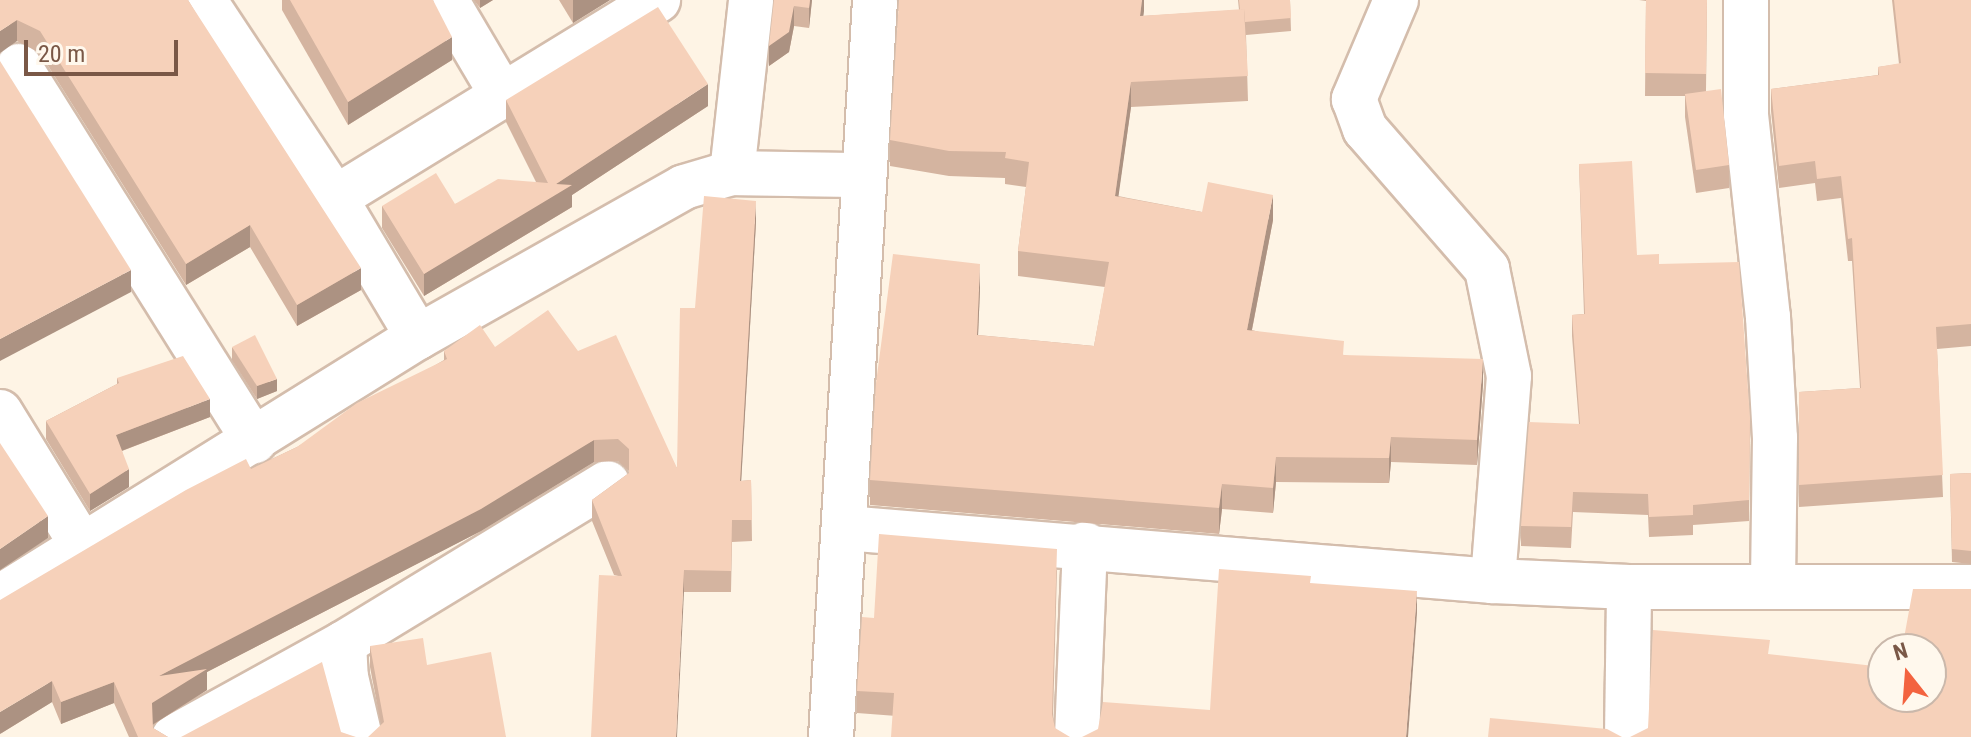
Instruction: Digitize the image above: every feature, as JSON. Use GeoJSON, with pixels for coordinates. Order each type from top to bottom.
{"type":"FeatureCollection","features":[{"type":"Feature","properties":{"kind":"street"},"geometry":{"type":"LineString","coordinates":[[204,0],[335,198],[418,337]]}},
{"type":"Feature","properties":{"kind":"street"},"geometry":{"type":"LineString","coordinates":[[446,0],[501,93]]}},
{"type":"Feature","properties":{"kind":"street"},"geometry":{"type":"LineString","coordinates":[[335,198],[501,93],[658,0]]}},
{"type":"Feature","properties":{"kind":"street"},"geometry":{"type":"LineString","coordinates":[[732,173],[751,0]]}},
{"type":"Feature","properties":{"kind":"street"},"geometry":{"type":"LineString","coordinates":[[831,737],[875,0]]}},
{"type":"Feature","properties":{"kind":"street"},"geometry":{"type":"LineString","coordinates":[[1396,0],[1354,99],[1365,129],[1487,269],[1509,376],[1493,581]]}},
{"type":"Feature","properties":{"kind":"street"},"geometry":{"type":"LineString","coordinates":[[1746,0],[1746,115],[1768,317],[1775,438],[1773,587]]}},
{"type":"Feature","properties":{"kind":"street"},"geometry":{"type":"LineString","coordinates":[[19,66],[254,441]]}},
{"type":"Feature","properties":{"kind":"street"},"geometry":{"type":"LineString","coordinates":[[0,597],[418,337],[684,187],[732,173],[863,175]]}},
{"type":"Feature","properties":{"kind":"street"},"geometry":{"type":"LineString","coordinates":[[0,412],[83,547]]}},
{"type":"Feature","properties":{"kind":"street"},"geometry":{"type":"LineString","coordinates":[[174,737],[344,643],[607,483]]}},
{"type":"Feature","properties":{"kind":"street"},"geometry":{"type":"LineString","coordinates":[[845,528],[1085,544],[1493,581],[1629,587],[1971,587]]}},
{"type":"Feature","properties":{"kind":"street"},"geometry":{"type":"LineString","coordinates":[[1077,737],[1085,544]]}},
{"type":"Feature","properties":{"kind":"street"},"geometry":{"type":"LineString","coordinates":[[1627,737],[1629,587]]}},
{"type":"Feature","properties":{"kind":"street"},"geometry":{"type":"LineString","coordinates":[[344,643],[346,677],[360,737]]}},
{"type":"Feature","properties":{"kind":"building"},"geometry":{"type":"Polygon","coordinates":[[[0,0],[188,0],[361,268],[297,305],[250,225],[186,264],[40,31],[17,20],[0,31],[0,0]]]}},
{"type":"Feature","properties":{"kind":"building"},"geometry":{"type":"Polygon","coordinates":[[[290,0],[433,0],[452,37],[348,102],[290,0]]]}},
{"type":"Feature","properties":{"kind":"building"},"geometry":{"type":"Polygon","coordinates":[[[774,0],[810,0],[809,8],[794,6],[789,32],[769,46],[774,0]]]}},
{"type":"Feature","properties":{"kind":"building"},"geometry":{"type":"Polygon","coordinates":[[[899,0],[1142,0],[1140,16],[1244,9],[1248,76],[1131,82],[1115,196],[1202,212],[1208,182],[1273,195],[1247,330],[1344,341],[1343,355],[1483,359],[1477,440],[1391,437],[1389,458],[1276,457],[1273,488],[1222,484],[1219,508],[870,480],[876,383],[893,254],[980,264],[977,335],[1094,346],[1109,262],[1018,251],[1029,162],[1005,158],[1006,152],[949,151],[890,140],[899,0]]]}},
{"type":"Feature","properties":{"kind":"building"},"geometry":{"type":"Polygon","coordinates":[[[1239,0],[1290,0],[1291,18],[1245,22],[1244,9],[1240,10],[1239,0]]]}},
{"type":"Feature","properties":{"kind":"building"},"geometry":{"type":"Polygon","coordinates":[[[1646,0],[1707,0],[1706,74],[1645,73],[1646,0]]]}},
{"type":"Feature","properties":{"kind":"building"},"geometry":{"type":"Polygon","coordinates":[[[1894,0],[1971,0],[1971,324],[1936,327],[1943,475],[1799,485],[1799,392],[1861,388],[1852,238],[1848,239],[1841,176],[1817,179],[1815,161],[1779,166],[1771,89],[1879,75],[1878,67],[1901,63],[1894,0]]]}},
{"type":"Feature","properties":{"kind":"building"},"geometry":{"type":"Polygon","coordinates":[[[658,7],[708,84],[556,184],[572,185],[424,274],[382,206],[436,173],[455,204],[498,179],[548,183],[506,100],[658,7]]]}},
{"type":"Feature","properties":{"kind":"building"},"geometry":{"type":"Polygon","coordinates":[[[0,61],[131,270],[0,339],[0,61]]]}},
{"type":"Feature","properties":{"kind":"building"},"geometry":{"type":"Polygon","coordinates":[[[1721,89],[1729,165],[1696,170],[1685,94],[1721,89]]]}},
{"type":"Feature","properties":{"kind":"building"},"geometry":{"type":"Polygon","coordinates":[[[1632,161],[1637,255],[1659,254],[1659,264],[1739,262],[1750,418],[1749,500],[1693,505],[1693,515],[1649,517],[1648,494],[1573,492],[1571,527],[1521,526],[1529,422],[1580,424],[1572,315],[1585,314],[1579,164],[1632,161]]]}},
{"type":"Feature","properties":{"kind":"building"},"geometry":{"type":"Polygon","coordinates":[[[704,196],[756,201],[740,481],[751,480],[752,520],[732,520],[731,571],[684,570],[676,737],[591,737],[599,575],[622,576],[592,500],[629,473],[629,449],[618,439],[594,440],[481,509],[159,676],[207,669],[152,703],[153,728],[168,737],[138,737],[114,682],[61,702],[52,681],[0,712],[0,600],[186,490],[246,459],[251,469],[297,447],[357,403],[447,359],[444,351],[480,325],[495,347],[548,310],[578,351],[616,335],[677,468],[680,308],[695,308],[704,196]]]}},
{"type":"Feature","properties":{"kind":"building"},"geometry":{"type":"Polygon","coordinates":[[[255,335],[277,379],[257,386],[232,347],[255,335]]]}},
{"type":"Feature","properties":{"kind":"building"},"geometry":{"type":"Polygon","coordinates":[[[183,356],[210,399],[116,435],[129,469],[90,494],[46,421],[119,383],[117,378],[183,356]]]}},
{"type":"Feature","properties":{"kind":"building"},"geometry":{"type":"Polygon","coordinates":[[[0,443],[48,516],[0,549],[0,443]]]}},
{"type":"Feature","properties":{"kind":"building"},"geometry":{"type":"Polygon","coordinates":[[[1971,473],[1971,551],[1952,549],[1950,474],[1971,473]]]}},
{"type":"Feature","properties":{"kind":"building"},"geometry":{"type":"Polygon","coordinates":[[[879,534],[1057,549],[1052,714],[1055,728],[1070,737],[891,737],[894,693],[857,691],[862,617],[874,618],[879,534]]]}},
{"type":"Feature","properties":{"kind":"building"},"geometry":{"type":"Polygon","coordinates":[[[1219,569],[1311,576],[1310,583],[1417,591],[1406,737],[1082,737],[1098,729],[1103,702],[1210,710],[1219,569]]]}},
{"type":"Feature","properties":{"kind":"building"},"geometry":{"type":"Polygon","coordinates":[[[1913,589],[1971,589],[1971,737],[1630,737],[1648,728],[1653,630],[1770,640],[1768,654],[1867,665],[1867,713],[1947,713],[1947,633],[1905,633],[1913,589]]]}},
{"type":"Feature","properties":{"kind":"building"},"geometry":{"type":"Polygon","coordinates":[[[423,638],[427,665],[491,652],[506,737],[368,737],[384,722],[370,646],[423,638]]]}},
{"type":"Feature","properties":{"kind":"building"},"geometry":{"type":"Polygon","coordinates":[[[322,662],[341,732],[356,737],[181,737],[322,662]]]}},
{"type":"Feature","properties":{"kind":"building"},"geometry":{"type":"Polygon","coordinates":[[[1490,718],[1607,729],[1622,737],[1488,737],[1490,718]]]}}]}
